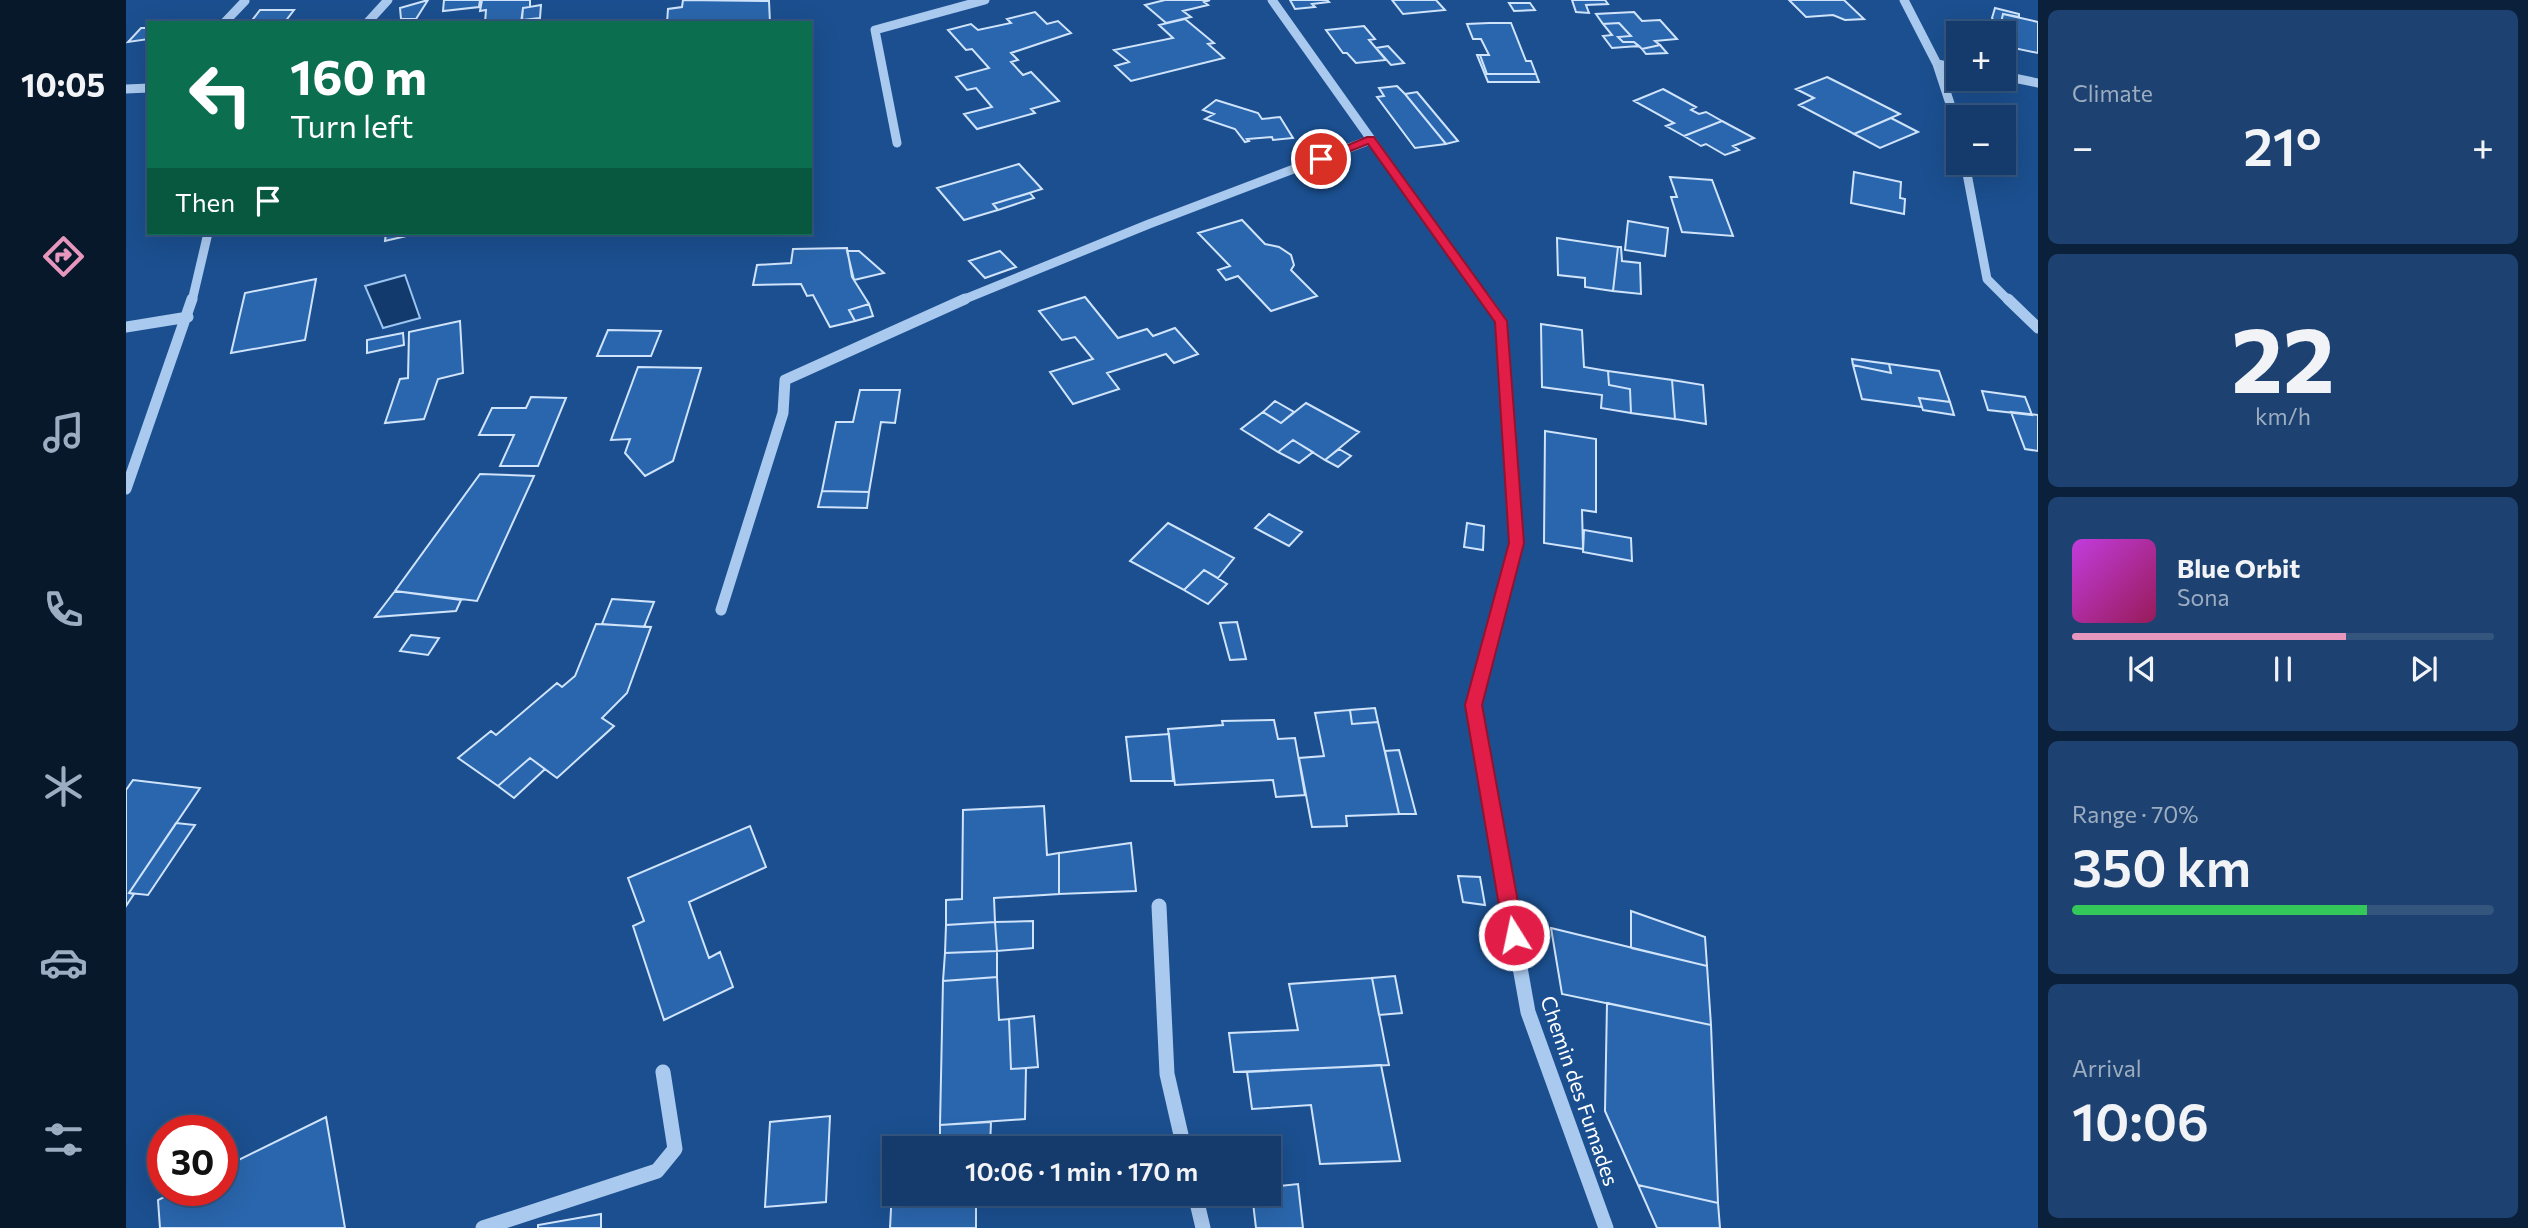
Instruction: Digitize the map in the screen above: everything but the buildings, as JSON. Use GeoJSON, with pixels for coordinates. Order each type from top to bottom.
{"type":"FeatureCollection","features":[{"type":"Feature","properties":{"kind":"street"},"geometry":{"type":"LineString","coordinates":[[369,21],[388,0]]}},
{"type":"Feature","properties":{"kind":"street"},"geometry":{"type":"LineString","coordinates":[[897,143],[875,30],[985,0]]}},
{"type":"Feature","properties":{"kind":"street","name":"Chemin des Fumades"},"geometry":{"type":"LineString","coordinates":[[1272,0],[1501,321],[1517,543],[1474,705],[1528,1012],[1606,1228]]}},
{"type":"Feature","properties":{"kind":"street"},"geometry":{"type":"LineString","coordinates":[[1903,0],[1937,64],[1950,105]]}},
{"type":"Feature","properties":{"kind":"street"},"geometry":{"type":"LineString","coordinates":[[226,21],[245,1]]}},
{"type":"Feature","properties":{"kind":"street"},"geometry":{"type":"LineString","coordinates":[[1937,64],[1946,66]]}},
{"type":"Feature","properties":{"kind":"street"},"geometry":{"type":"LineString","coordinates":[[2016,78],[2038,83]]}},
{"type":"Feature","properties":{"kind":"street"},"geometry":{"type":"LineString","coordinates":[[721,610],[783,413],[785,380],[1074,253],[1370,140]]}},
{"type":"Feature","properties":{"kind":"street"},"geometry":{"type":"LineString","coordinates":[[1967,175],[1987,279],[2038,328]]}},
{"type":"Feature","properties":{"kind":"street"},"geometry":{"type":"LineString","coordinates":[[126,489],[188,317],[208,235]]}},
{"type":"Feature","properties":{"kind":"street"},"geometry":{"type":"LineString","coordinates":[[1159,905],[1167,1074],[1181,1136]]}},
{"type":"Feature","properties":{"kind":"street"},"geometry":{"type":"LineString","coordinates":[[483,1228],[657,1171],[675,1149],[663,1072]]}},
{"type":"Feature","properties":{"kind":"street"},"geometry":{"type":"LineString","coordinates":[[1198,1206],[1203,1228]]}},
{"type":"Feature","properties":{"kind":"lane"},"geometry":{"type":"LineString","coordinates":[[126,89],[147,88]]}},
{"type":"Feature","properties":{"kind":"lane"},"geometry":{"type":"LineString","coordinates":[[126,327],[188,317]]}},
{"type":"Feature","properties":{"kind":"water"},"geometry":{"type":"Polygon","coordinates":[[[405,275],[420,318],[383,328],[365,286],[405,275]]]}},
{"type":"Feature","properties":{"kind":"route"},"geometry":{"type":"LineString","coordinates":[[1321,159],[1370,140],[1501,321],[1517,543],[1474,705],[1514,935]]}}]}
